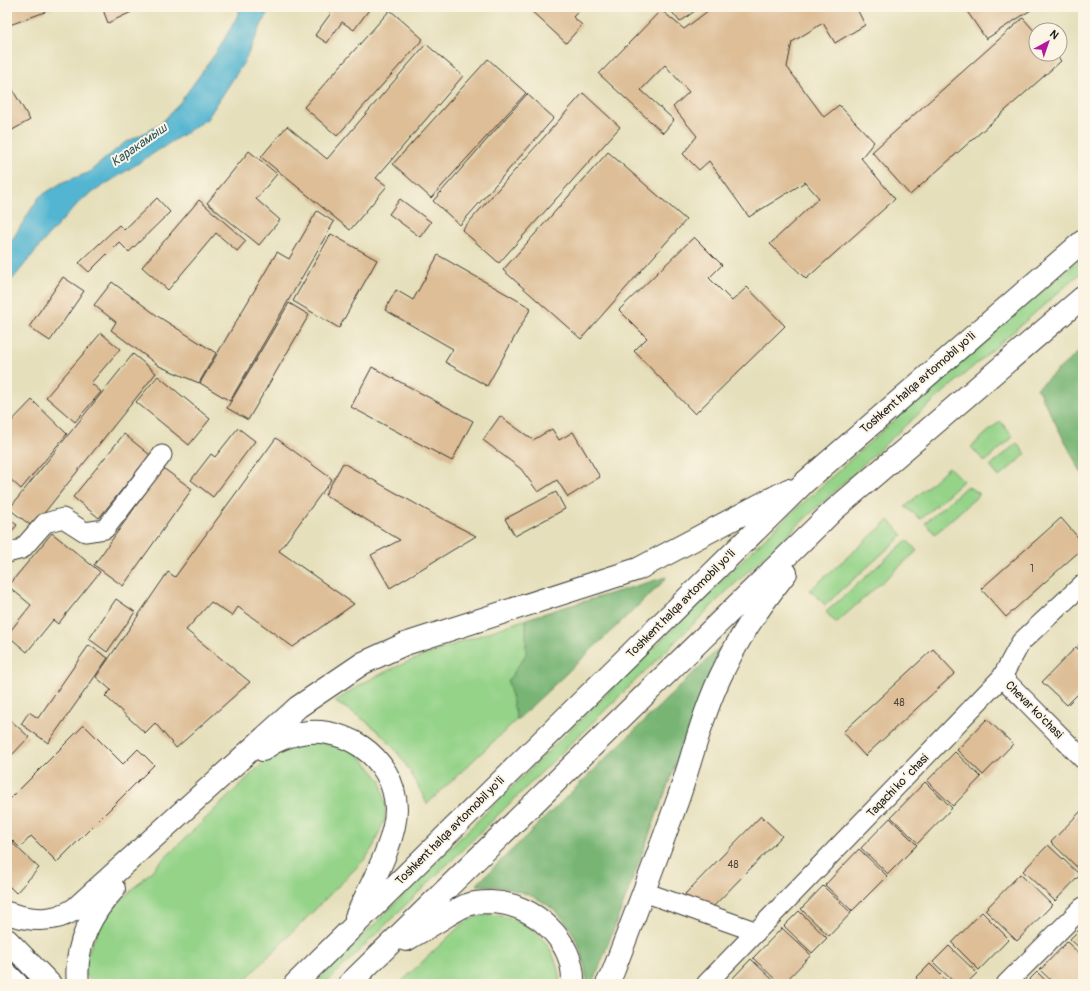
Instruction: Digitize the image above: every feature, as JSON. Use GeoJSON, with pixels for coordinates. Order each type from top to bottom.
{"type":"FeatureCollection","features":[{"type":"Feature","properties":{"kind":"main road","name":"Toshkent halqa avtomobil yo'li"},"geometry":{"type":"LineString","coordinates":[[295,984],[805,482],[1083,241]]}},
{"type":"Feature","properties":{"kind":"main road"},"geometry":{"type":"LineString","coordinates":[[349,984],[834,510],[1083,297]]}},
{"type":"Feature","properties":{"kind":"main road"},"geometry":{"type":"LineString","coordinates":[[7,913],[26,918],[46,920],[64,915],[75,909],[298,707],[363,663],[405,644],[638,569],[805,482]]}},
{"type":"Feature","properties":{"kind":"main road"},"geometry":{"type":"LineString","coordinates":[[607,984],[644,892],[678,799],[708,705],[724,668],[741,636],[770,594],[834,510]]}},
{"type":"Feature","properties":{"kind":"main road"},"geometry":{"type":"LineString","coordinates":[[78,984],[78,961],[83,936],[93,915],[108,895],[268,746],[281,739],[307,732],[334,734],[347,738],[361,745],[373,755],[382,766],[389,778],[393,792],[396,807],[395,822],[388,848],[350,930]]}},
{"type":"Feature","properties":{"kind":"main road"},"geometry":{"type":"LineString","coordinates":[[377,956],[467,904],[498,902],[529,912],[543,921],[554,932],[563,946],[570,962],[573,984]]}},
{"type":"Feature","properties":{"kind":"main road"},"geometry":{"type":"LineString","coordinates":[[7,940],[50,984]]}},
{"type":"Feature","properties":{"kind":"main road"},"geometry":{"type":"LineString","coordinates":[[7,974],[17,984]]}},
{"type":"Feature","properties":{"kind":"street"},"geometry":{"type":"LineString","coordinates":[[7,553],[22,549],[45,523],[63,518],[85,532],[105,529],[162,455]]}},
{"type":"Feature","properties":{"kind":"street","name":"Taqachi koʻchasi"},"geometry":{"type":"LineString","coordinates":[[706,984],[1002,677],[1021,642],[1083,584]]}},
{"type":"Feature","properties":{"kind":"street","name":"Chevar ko'chasi"},"geometry":{"type":"LineString","coordinates":[[1002,677],[1083,759]]}},
{"type":"Feature","properties":{"kind":"street"},"geometry":{"type":"LineString","coordinates":[[644,892],[757,932]]}},
{"type":"Feature","properties":{"kind":"street"},"geometry":{"type":"LineString","coordinates":[[1006,984],[1083,907]]}},
{"type":"Feature","properties":{"kind":"green space"},"geometry":{"type":"Polygon","coordinates":[[[1083,256],[1083,271],[906,425],[727,591],[325,984],[315,984],[444,854],[772,531],[943,376],[1083,256]]]}},
{"type":"Feature","properties":{"kind":"green space"},"geometry":{"type":"Polygon","coordinates":[[[1083,348],[1083,473],[1082,474],[1037,388],[1083,348]]]}},
{"type":"Feature","properties":{"kind":"green space"},"geometry":{"type":"Polygon","coordinates":[[[1000,421],[1013,437],[985,462],[971,447],[1000,421]]]}},
{"type":"Feature","properties":{"kind":"green space"},"geometry":{"type":"Polygon","coordinates":[[[1017,443],[1026,454],[999,477],[990,466],[1017,443]]]}},
{"type":"Feature","properties":{"kind":"green space"},"geometry":{"type":"Polygon","coordinates":[[[949,467],[963,481],[921,519],[905,507],[949,467]]]}},
{"type":"Feature","properties":{"kind":"green space"},"geometry":{"type":"Polygon","coordinates":[[[967,486],[980,494],[935,534],[925,523],[967,486]]]}},
{"type":"Feature","properties":{"kind":"green space"},"geometry":{"type":"Polygon","coordinates":[[[889,520],[903,535],[825,605],[810,590],[889,520]]]}},
{"type":"Feature","properties":{"kind":"green space"},"geometry":{"type":"Polygon","coordinates":[[[907,540],[917,551],[836,623],[826,612],[907,540]]]}},
{"type":"Feature","properties":{"kind":"green space"},"geometry":{"type":"Polygon","coordinates":[[[666,577],[664,581],[517,720],[508,681],[526,654],[526,619],[666,577]]]}},
{"type":"Feature","properties":{"kind":"green space"},"geometry":{"type":"Polygon","coordinates":[[[664,581],[427,804],[410,771],[391,744],[367,722],[335,702],[353,689],[374,677],[433,652],[547,613],[617,592],[664,581]]]}},
{"type":"Feature","properties":{"kind":"green space"},"geometry":{"type":"Polygon","coordinates":[[[720,647],[593,984],[587,984],[583,960],[576,940],[566,923],[554,910],[538,899],[520,892],[499,887],[476,885],[720,647]]]}},
{"type":"Feature","properties":{"kind":"green space"},"geometry":{"type":"Polygon","coordinates":[[[316,741],[355,750],[381,781],[386,807],[384,821],[373,847],[366,858],[241,984],[94,984],[85,975],[85,959],[104,917],[266,760],[284,750],[316,741]]]}},
{"type":"Feature","properties":{"kind":"green space"},"geometry":{"type":"Polygon","coordinates":[[[490,914],[504,916],[517,921],[529,927],[539,935],[547,944],[553,956],[558,969],[560,984],[399,984],[459,927],[473,918],[490,914]]]}},
{"type":"Feature","properties":{"kind":"water","name":"Каракамыш"},"geometry":{"type":"Polygon","coordinates":[[[240,7],[270,7],[244,62],[207,119],[81,200],[47,237],[7,286],[7,248],[39,197],[63,182],[88,173],[123,144],[160,125],[181,101],[218,50],[237,17],[240,7]]]}},
{"type":"Feature","properties":{"kind":"building"},"geometry":{"type":"Polygon","coordinates":[[[7,7],[44,7],[45,12],[7,26],[7,7]]]}},
{"type":"Feature","properties":{"kind":"building"},"geometry":{"type":"Polygon","coordinates":[[[47,7],[57,7],[49,10],[47,7]]]}},
{"type":"Feature","properties":{"kind":"building"},"geometry":{"type":"Polygon","coordinates":[[[102,7],[142,7],[108,23],[102,7]]]}},
{"type":"Feature","properties":{"kind":"building"},"geometry":{"type":"Polygon","coordinates":[[[323,7],[371,7],[354,30],[342,22],[327,43],[315,35],[331,13],[323,7]]]}},
{"type":"Feature","properties":{"kind":"building"},"geometry":{"type":"Polygon","coordinates":[[[527,7],[582,7],[573,17],[582,25],[566,43],[527,7]]]}},
{"type":"Feature","properties":{"kind":"building"},"geometry":{"type":"Polygon","coordinates":[[[668,7],[700,7],[680,22],[668,7]]]}},
{"type":"Feature","properties":{"kind":"building"},"geometry":{"type":"Polygon","coordinates":[[[713,7],[856,7],[865,25],[835,43],[823,23],[792,42],[787,67],[824,117],[839,105],[874,142],[861,158],[895,199],[806,279],[770,244],[819,198],[805,182],[749,217],[709,161],[699,170],[683,154],[697,136],[673,107],[689,92],[665,65],[641,90],[674,120],[663,133],[599,74],[661,10],[684,29],[713,7]]]}},
{"type":"Feature","properties":{"kind":"building"},"geometry":{"type":"Polygon","coordinates":[[[964,7],[1033,7],[1034,8],[986,39],[964,7]]]}},
{"type":"Feature","properties":{"kind":"building"},"geometry":{"type":"Polygon","coordinates":[[[390,10],[423,39],[337,136],[304,107],[390,10]]]}},
{"type":"Feature","properties":{"kind":"building"},"geometry":{"type":"Polygon","coordinates":[[[1023,18],[1028,24],[1028,62],[1060,62],[910,195],[872,152],[1023,18]]]}},
{"type":"Feature","properties":{"kind":"building"},"geometry":{"type":"Polygon","coordinates":[[[426,44],[463,76],[376,178],[387,186],[350,230],[261,157],[287,126],[327,159],[426,44]]]}},
{"type":"Feature","properties":{"kind":"building"},"geometry":{"type":"Polygon","coordinates":[[[488,59],[526,93],[431,198],[393,164],[488,59]]]}},
{"type":"Feature","properties":{"kind":"building"},"geometry":{"type":"Polygon","coordinates":[[[7,80],[30,120],[7,133],[7,80]]]}},
{"type":"Feature","properties":{"kind":"building"},"geometry":{"type":"Polygon","coordinates":[[[583,93],[620,127],[499,263],[462,230],[583,93]]]}},
{"type":"Feature","properties":{"kind":"building"},"geometry":{"type":"Polygon","coordinates":[[[527,94],[554,118],[460,225],[433,201],[527,94]]]}},
{"type":"Feature","properties":{"kind":"building"},"geometry":{"type":"Polygon","coordinates":[[[249,151],[277,174],[256,199],[280,220],[259,245],[207,203],[249,151]]]}},
{"type":"Feature","properties":{"kind":"building"},"geometry":{"type":"Polygon","coordinates":[[[608,152],[686,220],[581,339],[503,270],[608,152]]]}},
{"type":"Feature","properties":{"kind":"building"},"geometry":{"type":"Polygon","coordinates":[[[157,198],[170,212],[129,252],[119,242],[89,272],[79,263],[119,225],[124,230],[157,198]]]}},
{"type":"Feature","properties":{"kind":"building"},"geometry":{"type":"Polygon","coordinates":[[[400,199],[431,222],[420,237],[389,214],[400,199]]]}},
{"type":"Feature","properties":{"kind":"building"},"geometry":{"type":"Polygon","coordinates":[[[199,200],[246,241],[237,251],[216,233],[168,290],[142,267],[199,200]]]}},
{"type":"Feature","properties":{"kind":"building"},"geometry":{"type":"Polygon","coordinates":[[[317,211],[334,222],[230,401],[200,383],[277,252],[289,259],[317,211]]]}},
{"type":"Feature","properties":{"kind":"building"},"geometry":{"type":"Polygon","coordinates":[[[331,234],[377,260],[339,328],[293,301],[331,234]]]}},
{"type":"Feature","properties":{"kind":"building"},"geometry":{"type":"Polygon","coordinates":[[[694,237],[722,265],[709,278],[732,301],[747,287],[785,326],[695,414],[634,351],[647,338],[619,310],[694,237]]]}},
{"type":"Feature","properties":{"kind":"building"},"geometry":{"type":"Polygon","coordinates":[[[438,255],[531,308],[487,386],[445,362],[453,349],[385,310],[396,290],[413,300],[438,255]]]}},
{"type":"Feature","properties":{"kind":"building"},"geometry":{"type":"Polygon","coordinates":[[[63,277],[84,291],[50,341],[29,327],[63,277]]]}},
{"type":"Feature","properties":{"kind":"building"},"geometry":{"type":"Polygon","coordinates":[[[112,282],[159,317],[216,353],[199,383],[159,366],[111,330],[116,322],[94,305],[112,282]]]}},
{"type":"Feature","properties":{"kind":"building"},"geometry":{"type":"Polygon","coordinates":[[[289,303],[309,315],[248,420],[227,408],[289,303]]]}},
{"type":"Feature","properties":{"kind":"building"},"geometry":{"type":"Polygon","coordinates":[[[101,333],[120,349],[91,383],[101,392],[75,422],[46,397],[101,333]]]}},
{"type":"Feature","properties":{"kind":"building"},"geometry":{"type":"Polygon","coordinates":[[[133,354],[156,373],[33,527],[9,509],[133,354]]]}},
{"type":"Feature","properties":{"kind":"building"},"geometry":{"type":"Polygon","coordinates":[[[372,367],[473,421],[452,461],[351,407],[372,367]]]}},
{"type":"Feature","properties":{"kind":"building"},"geometry":{"type":"Polygon","coordinates":[[[158,376],[210,419],[189,445],[136,402],[158,376]]]}},
{"type":"Feature","properties":{"kind":"building"},"geometry":{"type":"Polygon","coordinates":[[[32,400],[67,434],[21,489],[7,476],[7,426],[32,400]]]}},
{"type":"Feature","properties":{"kind":"building"},"geometry":{"type":"Polygon","coordinates":[[[500,416],[533,440],[552,429],[559,440],[573,432],[600,477],[568,497],[557,480],[538,492],[521,469],[483,440],[500,416]]]}},
{"type":"Feature","properties":{"kind":"building"},"geometry":{"type":"Polygon","coordinates":[[[238,428],[255,441],[213,497],[191,480],[211,454],[215,457],[238,428]]]}},
{"type":"Feature","properties":{"kind":"building"},"geometry":{"type":"Polygon","coordinates":[[[124,434],[150,455],[99,518],[73,497],[124,434]]]}},
{"type":"Feature","properties":{"kind":"building"},"geometry":{"type":"Polygon","coordinates":[[[276,438],[332,479],[279,551],[354,604],[293,647],[238,607],[232,616],[211,602],[186,630],[250,682],[176,748],[155,723],[145,733],[105,696],[111,690],[96,677],[168,572],[175,577],[276,438]]]}},
{"type":"Feature","properties":{"kind":"building"},"geometry":{"type":"Polygon","coordinates":[[[343,463],[476,536],[390,588],[371,555],[400,540],[325,495],[343,463]]]}},
{"type":"Feature","properties":{"kind":"building"},"geometry":{"type":"Polygon","coordinates":[[[163,468],[192,489],[123,586],[94,565],[163,468]]]}},
{"type":"Feature","properties":{"kind":"building"},"geometry":{"type":"Polygon","coordinates":[[[556,492],[565,509],[515,536],[505,519],[556,492]]]}},
{"type":"Feature","properties":{"kind":"building"},"geometry":{"type":"Polygon","coordinates":[[[7,517],[17,525],[7,537],[7,517]]]}},
{"type":"Feature","properties":{"kind":"building"},"geometry":{"type":"Polygon","coordinates":[[[1061,518],[1083,543],[1083,548],[1006,617],[981,589],[1061,518]]]}},
{"type":"Feature","properties":{"kind":"building"},"geometry":{"type":"Polygon","coordinates":[[[52,533],[100,572],[58,624],[53,620],[27,652],[7,635],[31,605],[8,586],[52,533]]]}},
{"type":"Feature","properties":{"kind":"building"},"geometry":{"type":"Polygon","coordinates":[[[116,599],[135,612],[107,652],[89,639],[116,599]]]}},
{"type":"Feature","properties":{"kind":"building"},"geometry":{"type":"Polygon","coordinates":[[[1083,640],[1083,651],[1078,646],[1083,640]]]}},
{"type":"Feature","properties":{"kind":"building"},"geometry":{"type":"Polygon","coordinates":[[[89,645],[108,658],[48,743],[21,724],[29,712],[38,718],[89,645]]]}},
{"type":"Feature","properties":{"kind":"building"},"geometry":{"type":"Polygon","coordinates":[[[1076,647],[1083,654],[1083,689],[1067,705],[1042,682],[1076,647]]]}},
{"type":"Feature","properties":{"kind":"building"},"geometry":{"type":"Polygon","coordinates":[[[933,649],[955,673],[865,756],[843,732],[933,649]]]}},
{"type":"Feature","properties":{"kind":"building"},"geometry":{"type":"Polygon","coordinates":[[[7,717],[29,737],[12,755],[7,750],[7,717]]]}},
{"type":"Feature","properties":{"kind":"building"},"geometry":{"type":"Polygon","coordinates":[[[987,719],[1013,744],[983,775],[957,750],[987,719]]]}},
{"type":"Feature","properties":{"kind":"building"},"geometry":{"type":"Polygon","coordinates":[[[84,725],[123,764],[138,749],[154,765],[57,862],[31,836],[20,848],[7,835],[7,802],[84,725]]]}},
{"type":"Feature","properties":{"kind":"building"},"geometry":{"type":"Polygon","coordinates":[[[955,752],[981,777],[953,806],[927,781],[955,752]]]}},
{"type":"Feature","properties":{"kind":"building"},"geometry":{"type":"Polygon","coordinates":[[[925,782],[952,808],[918,843],[891,817],[925,782]]]}},
{"type":"Feature","properties":{"kind":"building"},"geometry":{"type":"Polygon","coordinates":[[[1083,809],[1083,873],[1051,842],[1083,809]]]}},
{"type":"Feature","properties":{"kind":"building"},"geometry":{"type":"Polygon","coordinates":[[[761,816],[782,836],[706,914],[685,894],[761,816]]]}},
{"type":"Feature","properties":{"kind":"building"},"geometry":{"type":"Polygon","coordinates":[[[890,818],[917,845],[888,874],[861,848],[890,818]]]}},
{"type":"Feature","properties":{"kind":"building"},"geometry":{"type":"Polygon","coordinates":[[[7,838],[39,868],[16,893],[7,884],[7,838]]]}},
{"type":"Feature","properties":{"kind":"building"},"geometry":{"type":"Polygon","coordinates":[[[1048,845],[1080,875],[1055,901],[1023,871],[1048,845]]]}},
{"type":"Feature","properties":{"kind":"building"},"geometry":{"type":"Polygon","coordinates":[[[859,849],[887,876],[852,911],[825,885],[859,849]]]}},
{"type":"Feature","properties":{"kind":"building"},"geometry":{"type":"Polygon","coordinates":[[[1020,874],[1052,905],[1017,941],[985,910],[1020,874]]]}},
{"type":"Feature","properties":{"kind":"building"},"geometry":{"type":"Polygon","coordinates":[[[823,886],[851,913],[829,936],[801,909],[823,886]]]}},
{"type":"Feature","properties":{"kind":"building"},"geometry":{"type":"Polygon","coordinates":[[[799,911],[827,938],[812,953],[784,926],[799,911]]]}},
{"type":"Feature","properties":{"kind":"building"},"geometry":{"type":"Polygon","coordinates":[[[982,912],[1009,939],[979,970],[952,943],[982,912]]]}},
{"type":"Feature","properties":{"kind":"building"},"geometry":{"type":"Polygon","coordinates":[[[1083,926],[1083,951],[1070,939],[1083,926]]]}},
{"type":"Feature","properties":{"kind":"building"},"geometry":{"type":"Polygon","coordinates":[[[782,928],[811,955],[783,984],[780,984],[753,958],[782,928]]]}},
{"type":"Feature","properties":{"kind":"building"},"geometry":{"type":"Polygon","coordinates":[[[1067,942],[1083,957],[1083,984],[1055,984],[1040,970],[1067,942]]]}},
{"type":"Feature","properties":{"kind":"building"},"geometry":{"type":"Polygon","coordinates":[[[949,946],[977,973],[966,984],[956,984],[933,962],[949,946]]]}},
{"type":"Feature","properties":{"kind":"building"},"geometry":{"type":"Polygon","coordinates":[[[751,959],[777,984],[734,984],[730,981],[751,959]]]}},
{"type":"Feature","properties":{"kind":"building"},"geometry":{"type":"Polygon","coordinates":[[[930,964],[950,984],[922,984],[916,978],[930,964]]]}},
{"type":"Feature","properties":{"kind":"building"},"geometry":{"type":"Polygon","coordinates":[[[1037,972],[1049,984],[1025,984],[1037,972]]]}}]}
